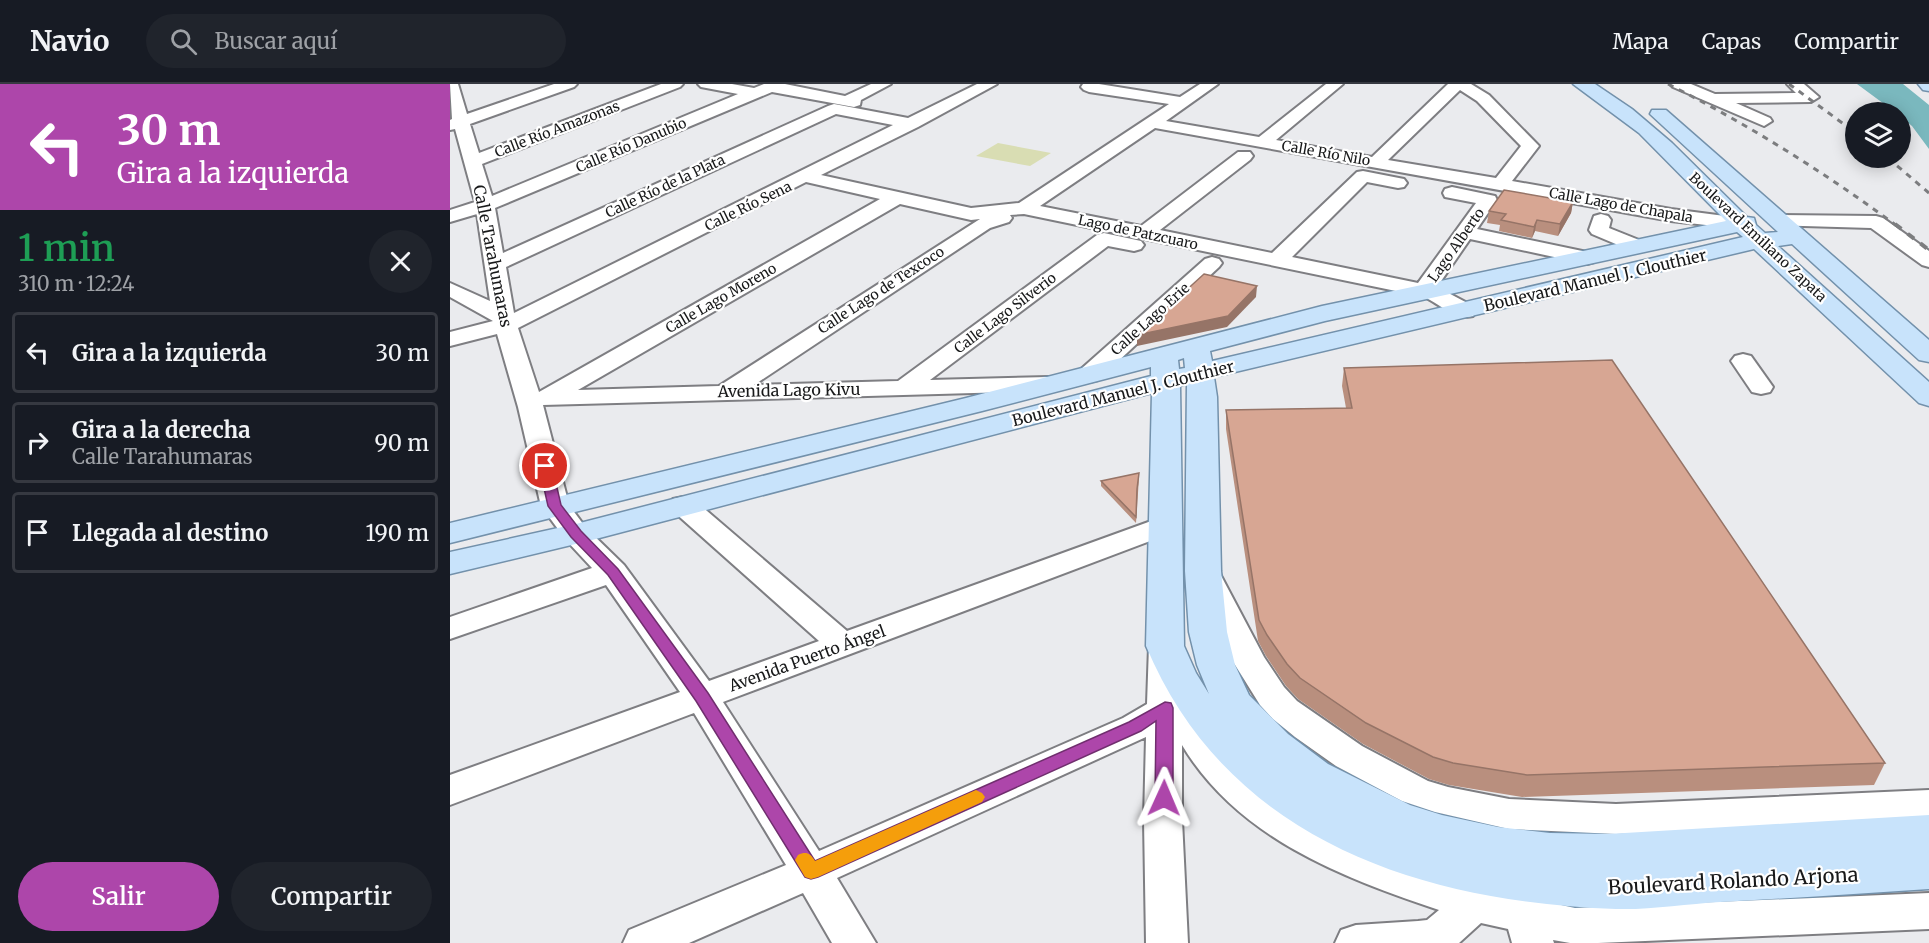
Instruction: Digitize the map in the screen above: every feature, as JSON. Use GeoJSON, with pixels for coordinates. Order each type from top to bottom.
{"type":"FeatureCollection","features":[{"type":"Feature","properties":{"kind":"main road","name":"Boulevard Emiliano Zapata"},"geometry":{"type":"LineString","coordinates":[[1582,84],[1628,112],[1770,230],[1929,354]]}},
{"type":"Feature","properties":{"kind":"main road","name":"Boulevard Emiliano Zapata"},"geometry":{"type":"LineString","coordinates":[[1612,84],[1670,122],[1929,397]]}},
{"type":"Feature","properties":{"kind":"main road","name":"Boulevard Manuel J. Clouthier"},"geometry":{"type":"LineString","coordinates":[[450,563],[576,534],[683,505],[1182,364],[1322,314],[1637,246],[1770,230]]}},
{"type":"Feature","properties":{"kind":"main road","name":"Boulevard Manuel J. Clouthier"},"geometry":{"type":"LineString","coordinates":[[450,533],[555,506],[662,483],[1049,384],[1089,375],[1182,364],[1466,311],[1770,230]]}},
{"type":"Feature","properties":{"kind":"main road","name":"Boulevard Rolando Arjona"},"geometry":{"type":"LineString","coordinates":[[1182,364],[1167,461],[1164,526],[1165,646],[1183,686],[1219,736],[1255,772],[1318,816],[1388,851],[1444,868],[1526,882],[1929,834]]}},
{"type":"Feature","properties":{"kind":"main road","name":"Boulevard Rolando Arjona"},"geometry":{"type":"LineString","coordinates":[[1182,364],[1208,632],[1216,665],[1233,703],[1273,745],[1313,776],[1397,819],[1442,833],[1498,846],[1550,852],[1613,871],[1929,870]]}},
{"type":"Feature","properties":{"kind":"street","name":"Calle Tarahumaras"},"geometry":{"type":"LineString","coordinates":[[450,84],[455,124],[474,161],[485,205],[504,320],[539,402],[555,506],[576,534],[613,572],[702,697],[855,943]]}},
{"type":"Feature","properties":{"kind":"street"},"geometry":{"type":"LineString","coordinates":[[455,124],[569,84]]}},
{"type":"Feature","properties":{"kind":"street","name":"Calle Río Amazonas"},"geometry":{"type":"LineString","coordinates":[[474,161],[675,84]]}},
{"type":"Feature","properties":{"kind":"street"},"geometry":{"type":"LineString","coordinates":[[706,84],[768,88],[919,120]]}},
{"type":"Feature","properties":{"kind":"street","name":"Calle Río de la Plata"},"geometry":{"type":"LineString","coordinates":[[496,264],[883,84]]}},
{"type":"Feature","properties":{"kind":"street","name":"Calle Río Sena"},"geometry":{"type":"LineString","coordinates":[[450,339],[504,320],[806,177],[989,84]]}},
{"type":"Feature","properties":{"kind":"street","name":"Calle Lago de Texcoco"},"geometry":{"type":"LineString","coordinates":[[728,391],[983,224],[1033,210],[1133,135],[1210,84]]}},
{"type":"Feature","properties":{"kind":"street"},"geometry":{"type":"LineString","coordinates":[[1263,142],[1335,84]]}},
{"type":"Feature","properties":{"kind":"street"},"geometry":{"type":"LineString","coordinates":[[1276,261],[1446,92],[1459,84],[1483,99],[1530,146],[1501,184]]}},
{"type":"Feature","properties":{"kind":"street"},"geometry":{"type":"LineString","coordinates":[[1678,84],[1764,121]]}},
{"type":"Feature","properties":{"kind":"street"},"geometry":{"type":"LineString","coordinates":[[1784,84],[1818,110]]}},
{"type":"Feature","properties":{"kind":"street"},"geometry":{"type":"LineString","coordinates":[[1715,99],[1811,97],[1795,84]]}},
{"type":"Feature","properties":{"kind":"street"},"geometry":{"type":"LineString","coordinates":[[1092,86],[1182,102]]}},
{"type":"Feature","properties":{"kind":"street","name":"Calle Río Danubio"},"geometry":{"type":"LineString","coordinates":[[450,216],[485,205],[768,88]]}},
{"type":"Feature","properties":{"kind":"street","name":"Calle Río Nilo"},"geometry":{"type":"LineString","coordinates":[[1152,123],[1263,142],[1488,200]]}},
{"type":"Feature","properties":{"kind":"street"},"geometry":{"type":"LineString","coordinates":[[1133,135],[1244,156],[1143,234]]}},
{"type":"Feature","properties":{"kind":"street","name":"Calle Río Nilo"},"geometry":{"type":"LineString","coordinates":[[1369,169],[1501,184]]}},
{"type":"Feature","properties":{"kind":"street","name":"Lago de Patzcuaro"},"geometry":{"type":"LineString","coordinates":[[806,177],[971,214],[1033,210],[1428,291],[1466,311]]}},
{"type":"Feature","properties":{"kind":"street","name":"Calle Lago de Chapala"},"geometry":{"type":"LineString","coordinates":[[1501,184],[1671,215],[1770,230],[1876,222],[1929,261]]}},
{"type":"Feature","properties":{"kind":"street","name":"Calle Lago Moreno"},"geometry":{"type":"LineString","coordinates":[[539,402],[896,198]]}},
{"type":"Feature","properties":{"kind":"street","name":"Lago Alberto"},"geometry":{"type":"LineString","coordinates":[[1428,291],[1464,232],[1488,200]]}},
{"type":"Feature","properties":{"kind":"street"},"geometry":{"type":"LineString","coordinates":[[971,214],[1000,218]]}},
{"type":"Feature","properties":{"kind":"street"},"geometry":{"type":"LineString","coordinates":[[1601,220],[1599,230],[1637,246]]}},
{"type":"Feature","properties":{"kind":"street"},"geometry":{"type":"LineString","coordinates":[[1464,232],[1587,258]]}},
{"type":"Feature","properties":{"kind":"street","name":"Lago de Patzcuaro"},"geometry":{"type":"LineString","coordinates":[[1104,239],[1212,263]]}},
{"type":"Feature","properties":{"kind":"street","name":"Calle Lago Silverio"},"geometry":{"type":"LineString","coordinates":[[905,387],[1104,239]]}},
{"type":"Feature","properties":{"kind":"street","name":"Calle Lago Erie"},"geometry":{"type":"LineString","coordinates":[[1089,375],[1212,263]]}},
{"type":"Feature","properties":{"kind":"street"},"geometry":{"type":"LineString","coordinates":[[450,289],[504,320]]}},
{"type":"Feature","properties":{"kind":"street"},"geometry":{"type":"LineString","coordinates":[[1743,361],[1761,387]]}},
{"type":"Feature","properties":{"kind":"street","name":"Avenida Lago Kivu"},"geometry":{"type":"LineString","coordinates":[[539,402],[728,391],[1049,384]]}},
{"type":"Feature","properties":{"kind":"street"},"geometry":{"type":"LineString","coordinates":[[683,505],[843,645]]}},
{"type":"Feature","properties":{"kind":"street","name":"Avenida Puerto Ángel"},"geometry":{"type":"LineString","coordinates":[[450,790],[1164,526]]}},
{"type":"Feature","properties":{"kind":"street"},"geometry":{"type":"LineString","coordinates":[[1203,571],[1233,625],[1249,660],[1272,696],[1286,710],[1349,756],[1415,791],[1448,802],[1509,814],[1616,819],[1929,805]]}},
{"type":"Feature","properties":{"kind":"street"},"geometry":{"type":"LineString","coordinates":[[450,628],[613,572]]}},
{"type":"Feature","properties":{"kind":"street"},"geometry":{"type":"LineString","coordinates":[[1165,646],[1163,820],[1167,943]]}},
{"type":"Feature","properties":{"kind":"street"},"geometry":{"type":"LineString","coordinates":[[644,943],[811,872],[1135,727],[1165,708],[1178,709],[1208,758],[1229,782],[1303,838],[1346,858],[1473,903],[1529,930],[1575,926],[1929,911]]}},
{"type":"Feature","properties":{"kind":"street"},"geometry":{"type":"LineString","coordinates":[[1356,943],[1412,942],[1434,937],[1446,929],[1473,903]]}},
{"type":"Feature","properties":{"kind":"green space"},"geometry":{"type":"Polygon","coordinates":[[[998,143],[1051,153],[1030,166],[976,156],[998,143]]]}},
{"type":"Feature","properties":{"kind":"water"},"geometry":{"type":"Polygon","coordinates":[[[1857,84],[1903,84],[1929,105],[1929,149],[1911,125],[1911,102],[1881,102],[1857,84]]]}},
{"type":"Feature","properties":{"kind":"building"},"geometry":{"type":"Polygon","coordinates":[[[1504,190],[1573,202],[1560,224],[1537,220],[1534,227],[1501,220],[1506,214],[1489,211],[1504,190]]]}},
{"type":"Feature","properties":{"kind":"building"},"geometry":{"type":"Polygon","coordinates":[[[1204,274],[1257,286],[1228,316],[1137,335],[1204,274]]]}},
{"type":"Feature","properties":{"kind":"building"},"geometry":{"type":"Polygon","coordinates":[[[1612,360],[1885,763],[1527,775],[1453,763],[1433,757],[1366,723],[1300,678],[1267,635],[1259,620],[1226,410],[1352,408],[1344,368],[1612,360]]]}},
{"type":"Feature","properties":{"kind":"building"},"geometry":{"type":"Polygon","coordinates":[[[1139,473],[1137,489],[1136,517],[1101,481],[1139,473]]]}},
{"type":"Feature","properties":{"kind":"railway"},"geometry":{"type":"LineString","coordinates":[[1668,84],[1786,150],[1897,226]]}},
{"type":"Feature","properties":{"kind":"railway"},"geometry":{"type":"LineString","coordinates":[[1789,84],[1845,125]]}},
{"type":"Feature","properties":{"kind":"railway"},"geometry":{"type":"LineString","coordinates":[[1900,168],[1929,193]]}},
{"type":"Feature","properties":{"kind":"railway"},"geometry":{"type":"LineString","coordinates":[[1895,224],[1929,250]]}},
{"type":"Feature","properties":{"kind":"slow traffic"},"geometry":{"type":"LineString","coordinates":[[804,860],[811,872],[976,797]]}},
{"type":"Feature","properties":{"kind":"route"},"geometry":{"type":"LineString","coordinates":[[545,466],[555,506],[576,534],[613,572],[702,697],[811,872],[1135,727],[1165,708],[1164,798]]}}]}
